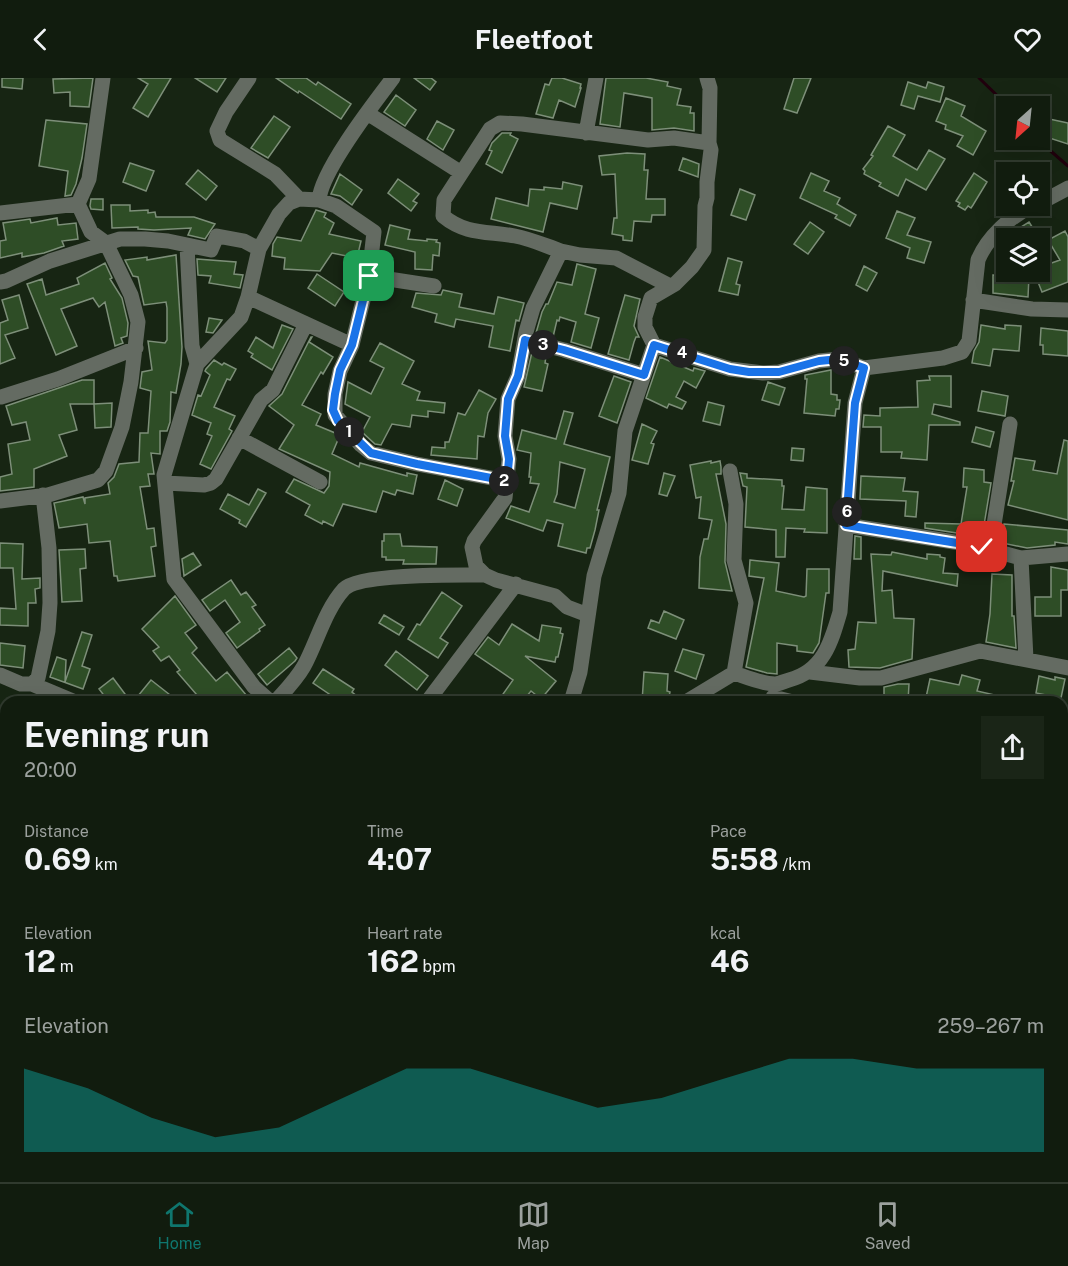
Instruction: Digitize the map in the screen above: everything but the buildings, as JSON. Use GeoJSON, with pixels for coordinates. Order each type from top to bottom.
{"type":"FeatureCollection","features":[{"type":"Feature","properties":{"kind":"street"},"geometry":{"type":"LineString","coordinates":[[249,78],[226,112],[217,131],[220,140],[275,174],[299,199]]}},
{"type":"Feature","properties":{"kind":"street"},"geometry":{"type":"LineString","coordinates":[[319,200],[325,178],[367,113],[393,78]]}},
{"type":"Feature","properties":{"kind":"street"},"geometry":{"type":"LineString","coordinates":[[586,133],[596,78]]}},
{"type":"Feature","properties":{"kind":"street"},"geometry":{"type":"LineString","coordinates":[[573,696],[580,672],[594,576],[619,493],[626,431],[654,345],[645,327],[647,309],[651,298],[675,284],[692,267],[704,250],[705,206],[711,150],[709,143],[710,88],[707,78]]}},
{"type":"Feature","properties":{"kind":"street"},"geometry":{"type":"LineString","coordinates":[[0,501],[43,495],[98,480],[106,471],[122,427],[136,348],[138,322],[131,296],[106,243],[91,232],[78,204],[89,179],[106,82]]}},
{"type":"Feature","properties":{"kind":"street"},"geometry":{"type":"LineString","coordinates":[[367,113],[460,172]]}},
{"type":"Feature","properties":{"kind":"street"},"geometry":{"type":"LineString","coordinates":[[670,286],[616,258],[561,251],[518,236],[465,230],[443,216],[444,200],[490,129],[500,123],[648,140],[674,138],[709,143]]}},
{"type":"Feature","properties":{"kind":"street"},"geometry":{"type":"LineString","coordinates":[[1050,198],[1068,188]]}},
{"type":"Feature","properties":{"kind":"street"},"geometry":{"type":"LineString","coordinates":[[265,696],[254,687],[174,579],[164,474],[196,364],[241,317],[259,249],[279,213],[289,203],[299,199],[319,200],[336,206],[374,232],[369,276],[352,345],[340,370],[333,410],[338,421],[371,453],[507,481]]}},
{"type":"Feature","properties":{"kind":"street"},"geometry":{"type":"LineString","coordinates":[[0,213],[78,204]]}},
{"type":"Feature","properties":{"kind":"street"},"geometry":{"type":"LineString","coordinates":[[654,345],[730,369],[749,372],[779,372],[819,361],[839,359],[864,368],[943,358],[962,352],[969,341],[978,260],[982,249],[992,235],[1019,216]]}},
{"type":"Feature","properties":{"kind":"street"},"geometry":{"type":"LineString","coordinates":[[0,282],[50,261],[120,239],[145,238],[211,250],[217,236],[244,241],[259,249]]}},
{"type":"Feature","properties":{"kind":"street"},"geometry":{"type":"LineString","coordinates":[[187,245],[192,346],[196,364]]}},
{"type":"Feature","properties":{"kind":"street"},"geometry":{"type":"LineString","coordinates":[[561,251],[536,302],[518,376],[508,399],[505,436],[509,459],[504,498],[472,547],[476,566],[485,575],[555,596],[567,607],[588,615]]}},
{"type":"Feature","properties":{"kind":"street"},"geometry":{"type":"LineString","coordinates":[[369,276],[434,286]]}},
{"type":"Feature","properties":{"kind":"street"},"geometry":{"type":"LineString","coordinates":[[248,297],[352,345]]}},
{"type":"Feature","properties":{"kind":"street"},"geometry":{"type":"LineString","coordinates":[[973,300],[1032,309],[1068,310]]}},
{"type":"Feature","properties":{"kind":"street"},"geometry":{"type":"LineString","coordinates":[[165,483],[211,483],[216,479],[261,400],[273,390],[306,324]]}},
{"type":"Feature","properties":{"kind":"street"},"geometry":{"type":"LineString","coordinates":[[525,340],[644,375]]}},
{"type":"Feature","properties":{"kind":"street"},"geometry":{"type":"LineString","coordinates":[[1,397],[58,379],[136,348]]}},
{"type":"Feature","properties":{"kind":"street"},"geometry":{"type":"LineString","coordinates":[[734,673],[773,694],[810,672],[823,659],[830,645],[840,612],[855,403],[864,368]]}},
{"type":"Feature","properties":{"kind":"street"},"geometry":{"type":"LineString","coordinates":[[990,550],[1010,424]]}},
{"type":"Feature","properties":{"kind":"street"},"geometry":{"type":"LineString","coordinates":[[239,438],[320,482]]}},
{"type":"Feature","properties":{"kind":"street"},"geometry":{"type":"LineString","coordinates":[[696,696],[734,673],[746,603],[734,560],[736,504],[730,471]]}},
{"type":"Feature","properties":{"kind":"street"},"geometry":{"type":"LineString","coordinates":[[32,684],[38,678],[48,630],[49,548],[43,495]]}},
{"type":"Feature","properties":{"kind":"street"},"geometry":{"type":"LineString","coordinates":[[846,525],[973,544],[1021,558],[1068,554]]}},
{"type":"Feature","properties":{"kind":"street"},"geometry":{"type":"LineString","coordinates":[[1021,558],[1026,659]]}},
{"type":"Feature","properties":{"kind":"street"},"geometry":{"type":"LineString","coordinates":[[279,696],[298,675],[333,606],[345,588],[354,583],[391,578],[485,575]]}},
{"type":"Feature","properties":{"kind":"street"},"geometry":{"type":"LineString","coordinates":[[432,696],[516,584]]}},
{"type":"Feature","properties":{"kind":"street"},"geometry":{"type":"LineString","coordinates":[[810,672],[881,678],[980,651],[1068,668]]}},
{"type":"Feature","properties":{"kind":"street"},"geometry":{"type":"LineString","coordinates":[[0,675],[21,684],[32,684],[61,696]]}},
{"type":"Feature","properties":{"kind":"waterway"},"geometry":{"type":"LineString","coordinates":[[979,78],[998,96]]}},
{"type":"Feature","properties":{"kind":"waterway"},"geometry":{"type":"LineString","coordinates":[[1050,150],[1068,166]]}},
{"type":"Feature","properties":{"kind":"route"},"geometry":{"type":"LineString","coordinates":[[369,276],[352,345],[340,370],[333,410],[338,421],[371,453],[507,481],[509,459],[505,423],[508,399],[518,376],[525,340],[644,375],[654,345],[730,369],[749,372],[779,372],[805,364],[839,359],[864,368],[855,403],[846,525],[982,547]]}}]}
